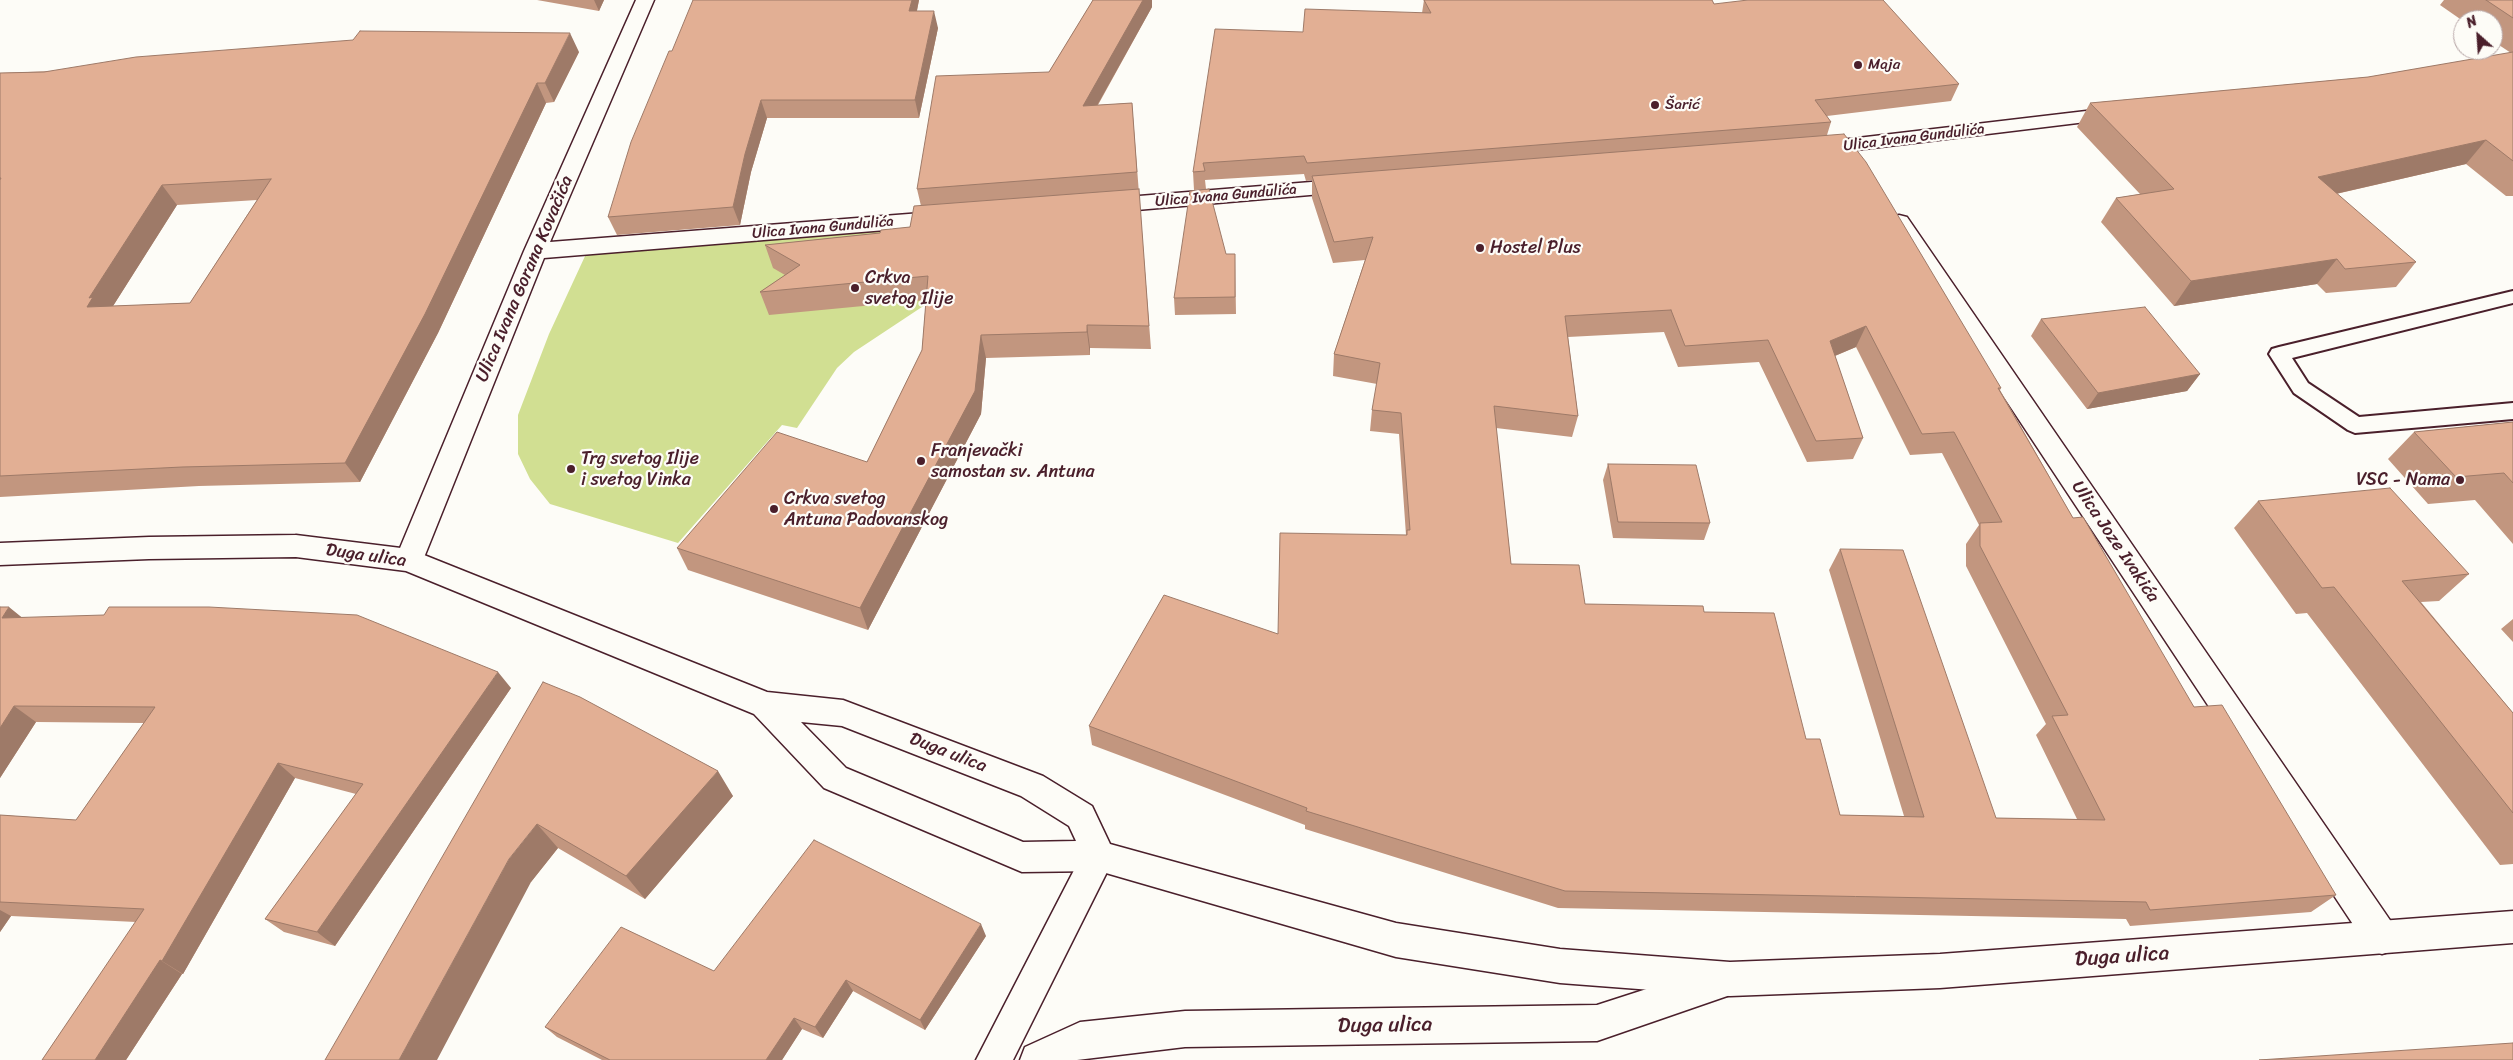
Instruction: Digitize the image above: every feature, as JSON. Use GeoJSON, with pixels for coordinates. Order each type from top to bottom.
{"type":"FeatureCollection","features":[{"type":"Feature","properties":{"kind":"street","name":"Ulica Ivana Gorana Kovačića"},"geometry":{"type":"LineString","coordinates":[[409,560],[535,251],[646,0]]}},
{"type":"Feature","properties":{"kind":"street","name":"Ulica Ivana Gundulića"},"geometry":{"type":"LineString","coordinates":[[1798,150],[1848,146],[2141,111]]}},
{"type":"Feature","properties":{"kind":"street"},"geometry":{"type":"LineString","coordinates":[[1848,146],[1865,171]]}},
{"type":"Feature","properties":{"kind":"street","name":"Ulica Ivana Gundulića"},"geometry":{"type":"LineString","coordinates":[[1085,207],[1372,184]]}},
{"type":"Feature","properties":{"kind":"street","name":"Ulica Joze Ivakića"},"geometry":{"type":"LineString","coordinates":[[1887,204],[2382,938]]}},
{"type":"Feature","properties":{"kind":"street","name":"Ulica Ivana Gundulića"},"geometry":{"type":"LineString","coordinates":[[535,251],[966,217]]}},
{"type":"Feature","properties":{"kind":"street","name":"Duga ulica"},"geometry":{"type":"LineString","coordinates":[[0,554],[149,548],[296,546],[409,560],[765,704],[844,713],[1032,786],[1081,816],[1099,856]]}},
{"type":"Feature","properties":{"kind":"street","name":"Duga ulica"},"geometry":{"type":"LineString","coordinates":[[765,704],[836,778],[1022,857],[1099,856],[1396,940],[1560,966],[1730,979],[1940,971],[2513,927]]}},
{"type":"Feature","properties":{"kind":"street"},"geometry":{"type":"LineString","coordinates":[[994,1060],[1099,856]]}},
{"type":"Feature","properties":{"kind":"street","name":"Duga ulica"},"geometry":{"type":"LineString","coordinates":[[1038,1060],[1080,1040],[1185,1029],[1597,1023],[1730,979]]}},
{"type":"Feature","properties":{"kind":"lane"},"geometry":{"type":"LineString","coordinates":[[2513,297],[2278,354],[2301,388],[2355,426],[2513,411]]}},
{"type":"Feature","properties":{"kind":"green space"},"geometry":{"type":"Polygon","coordinates":[[[957,223],[931,301],[854,352],[837,368],[797,428],[782,425],[678,543],[550,504],[530,479],[518,454],[518,415],[549,334],[586,254],[957,223]]]}},
{"type":"Feature","properties":{"kind":"building"},"geometry":{"type":"Polygon","coordinates":[[[693,0],[912,0],[909,11],[934,11],[915,100],[761,100],[745,154],[733,207],[608,217],[631,142],[669,51],[672,51],[693,0]]]}},
{"type":"Feature","properties":{"kind":"building"},"geometry":{"type":"Polygon","coordinates":[[[1093,0],[1143,0],[1083,106],[1132,103],[1137,172],[917,189],[936,76],[1049,72],[1093,0]]]}},
{"type":"Feature","properties":{"kind":"building"},"geometry":{"type":"Polygon","coordinates":[[[1424,0],[1712,0],[1714,4],[1748,0],[1883,0],[1959,84],[1815,100],[1831,122],[1307,163],[1304,156],[1203,163],[1205,171],[1193,172],[1215,29],[1303,32],[1305,9],[1431,13],[1424,0]]]}},
{"type":"Feature","properties":{"kind":"building"},"geometry":{"type":"Polygon","coordinates":[[[2486,0],[2513,0],[2513,18],[2486,0]]]}},
{"type":"Feature","properties":{"kind":"building"},"geometry":{"type":"Polygon","coordinates":[[[360,31],[570,33],[545,83],[537,83],[425,314],[345,463],[182,467],[0,476],[0,73],[44,72],[136,57],[353,40],[360,31]],[[271,179],[162,185],[89,298],[93,297],[87,307],[190,303],[271,179]]]}},
{"type":"Feature","properties":{"kind":"building"},"geometry":{"type":"Polygon","coordinates":[[[2513,52],[2513,161],[2486,140],[2318,177],[2416,262],[2345,269],[2337,259],[2191,281],[2116,198],[2174,189],[2090,103],[2368,77],[2467,60],[2503,60],[2503,54],[2513,52]]]}},
{"type":"Feature","properties":{"kind":"building"},"geometry":{"type":"Polygon","coordinates":[[[1844,134],[1866,162],[2001,388],[1998,388],[2073,518],[2083,517],[2194,707],[2222,705],[2336,895],[2150,910],[2146,902],[1565,891],[1306,811],[1307,808],[1089,726],[1164,595],[1278,634],[1280,533],[1407,535],[1407,530],[1410,530],[1401,413],[1372,410],[1380,363],[1334,354],[1373,237],[1334,242],[1312,176],[1844,134]],[[1671,310],[1565,316],[1578,416],[1494,406],[1511,564],[1579,565],[1585,604],[1703,606],[1704,612],[1774,613],[1806,739],[1820,739],[1840,815],[1924,817],[1840,549],[1903,550],[1996,818],[2105,820],[2052,716],[2068,715],[1980,546],[1980,523],[2002,522],[1954,432],[1922,434],[1866,326],[1830,341],[1863,438],[1816,441],[1768,340],[1685,346],[1671,310]]]}},
{"type":"Feature","properties":{"kind":"building"},"geometry":{"type":"Polygon","coordinates":[[[1139,189],[1149,326],[1087,325],[1087,332],[981,335],[975,391],[860,608],[677,548],[777,432],[867,462],[922,350],[928,276],[760,292],[800,265],[765,245],[880,233],[881,230],[910,227],[914,206],[1139,189]]]}},
{"type":"Feature","properties":{"kind":"building"},"geometry":{"type":"Polygon","coordinates":[[[1209,189],[1226,254],[1235,254],[1235,297],[1174,298],[1190,191],[1209,189]]]}},
{"type":"Feature","properties":{"kind":"building"},"geometry":{"type":"Polygon","coordinates":[[[2145,307],[2200,374],[2098,393],[2041,319],[2145,307]]]}},
{"type":"Feature","properties":{"kind":"building"},"geometry":{"type":"Polygon","coordinates":[[[2513,422],[2513,483],[2504,473],[2456,477],[2414,432],[2513,422]]]}},
{"type":"Feature","properties":{"kind":"building"},"geometry":{"type":"Polygon","coordinates":[[[1608,464],[1696,465],[1710,523],[1618,522],[1608,464]]]}},
{"type":"Feature","properties":{"kind":"building"},"geometry":{"type":"Polygon","coordinates":[[[2390,488],[2469,574],[2402,581],[2513,713],[2513,813],[2334,587],[2322,588],[2258,501],[2390,488]]]}},
{"type":"Feature","properties":{"kind":"building"},"geometry":{"type":"Polygon","coordinates":[[[0,607],[9,607],[2,618],[104,615],[109,607],[209,607],[357,615],[498,672],[317,932],[265,919],[363,784],[278,763],[162,961],[160,960],[95,1060],[42,1060],[144,909],[0,902],[0,815],[76,820],[155,707],[14,706],[0,728],[0,607]]]}},
{"type":"Feature","properties":{"kind":"building"},"geometry":{"type":"Polygon","coordinates":[[[543,682],[580,697],[718,771],[626,876],[537,824],[509,859],[399,1060],[325,1060],[543,682]]]}},
{"type":"Feature","properties":{"kind":"building"},"geometry":{"type":"Polygon","coordinates":[[[814,840],[981,924],[920,1020],[846,980],[815,1027],[794,1018],[766,1060],[610,1060],[545,1027],[621,927],[714,971],[814,840]]]}},
{"type":"Feature","properties":{"kind":"building"},"geometry":{"type":"Polygon","coordinates":[[[2513,1043],[2513,1060],[2259,1060],[2513,1043]]]}},
{"type":"Feature","properties":{"kind":"place","name":"Maja"},"geometry":{"type":"Point","coordinates":[1858,65]}},
{"type":"Feature","properties":{"kind":"place","name":"Šarić"},"geometry":{"type":"Point","coordinates":[1655,105]}},
{"type":"Feature","properties":{"kind":"place","name":"Hostel Plus"},"geometry":{"type":"Point","coordinates":[1480,248]}},
{"type":"Feature","properties":{"kind":"place","name":"Crkva svetog Ilije"},"geometry":{"type":"Point","coordinates":[855,288]}},
{"type":"Feature","properties":{"kind":"place","name":"Franjevački samostan sv. Antuna"},"geometry":{"type":"Point","coordinates":[921,461]}},
{"type":"Feature","properties":{"kind":"place","name":"Trg svetog Ilije i svetog Vinka"},"geometry":{"type":"Point","coordinates":[571,469]}},
{"type":"Feature","properties":{"kind":"place","name":"VSC - Nama"},"geometry":{"type":"Point","coordinates":[2460,480]}},
{"type":"Feature","properties":{"kind":"place","name":"Crkva svetog Antuna Padovanskog"},"geometry":{"type":"Point","coordinates":[774,509]}}]}
